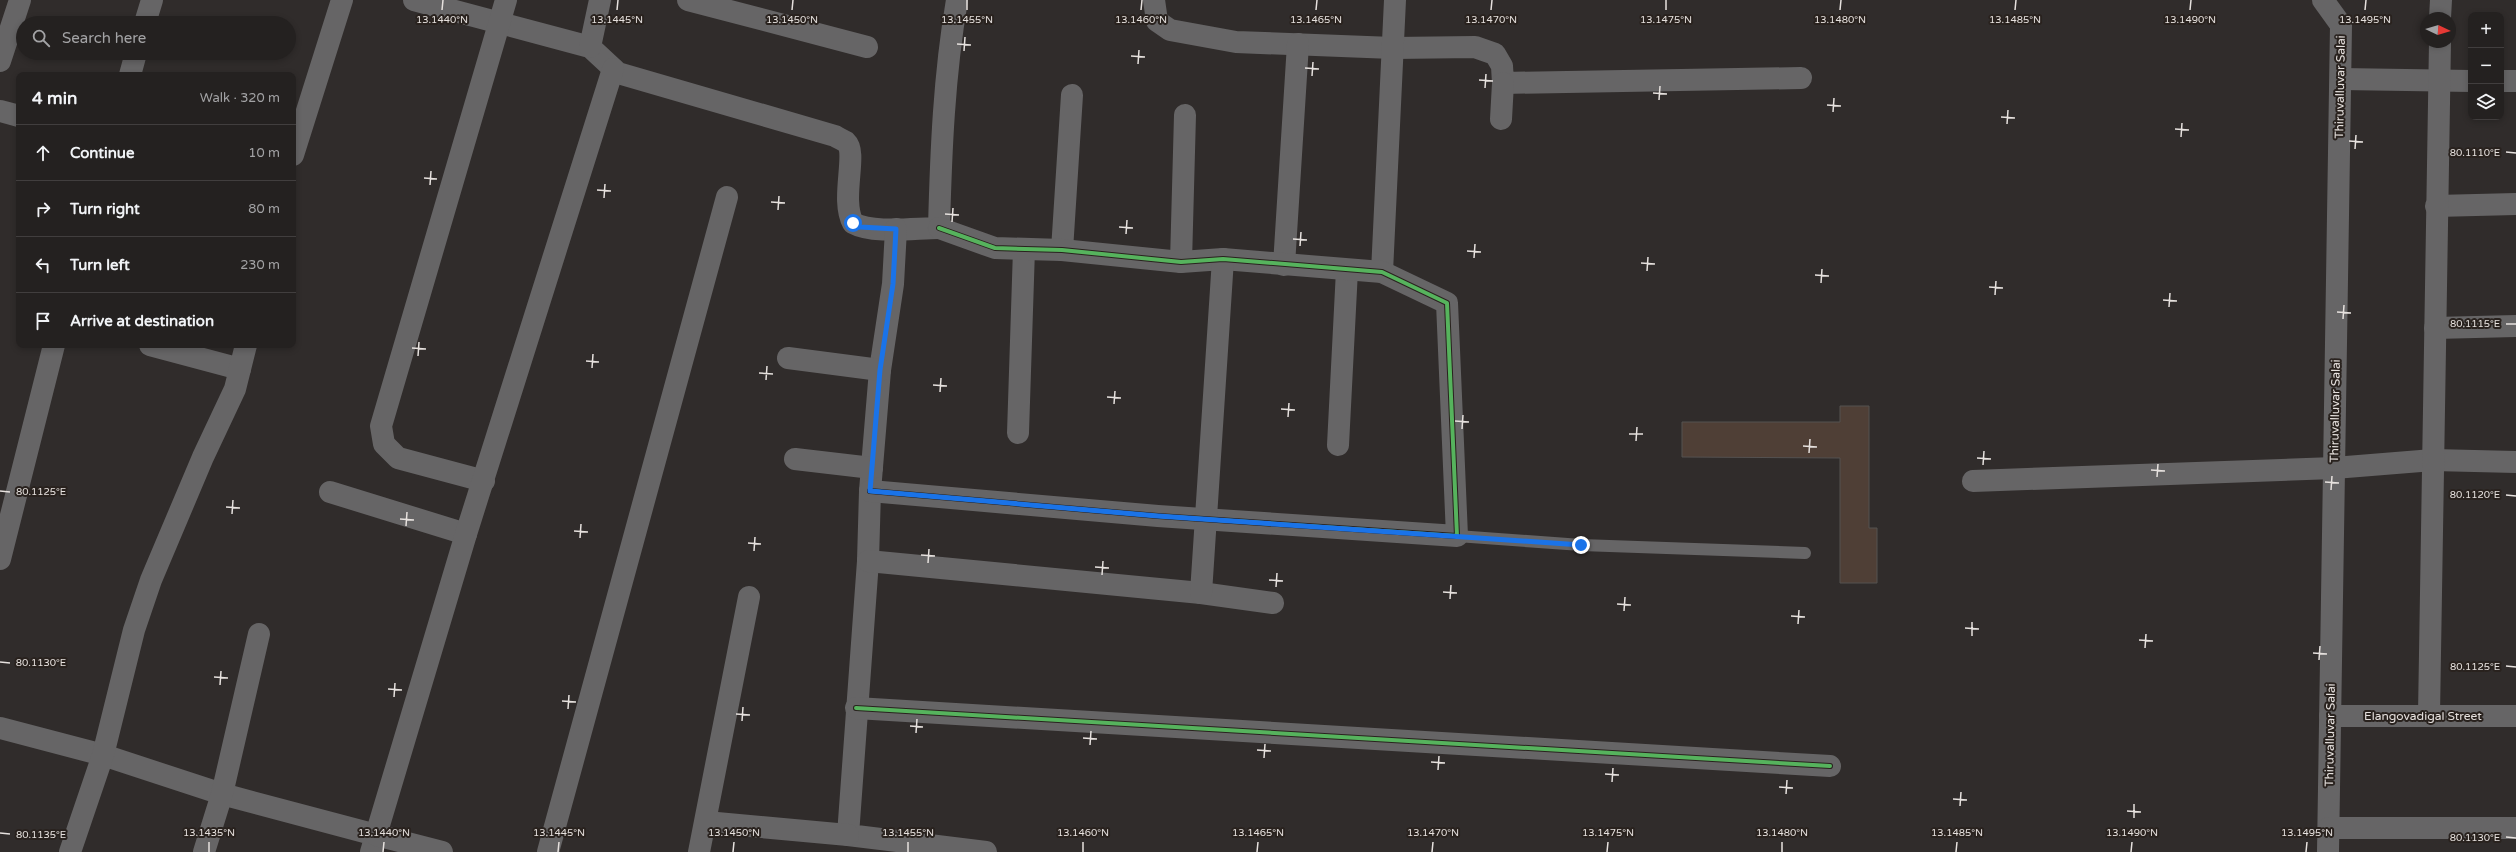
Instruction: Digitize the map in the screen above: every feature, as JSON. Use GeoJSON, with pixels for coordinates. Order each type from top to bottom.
{"type":"FeatureCollection","features":[{"type":"Feature","properties":{"kind":"street"},"geometry":{"type":"LineString","coordinates":[[0,61],[20,0]]}},
{"type":"Feature","properties":{"kind":"street"},"geometry":{"type":"LineString","coordinates":[[147,16],[152,0]]}},
{"type":"Feature","properties":{"kind":"street"},"geometry":{"type":"LineString","coordinates":[[296,146],[342,0]]}},
{"type":"Feature","properties":{"kind":"street"},"geometry":{"type":"LineString","coordinates":[[414,0],[500,25],[590,47],[618,73],[827,134],[846,142],[851,152],[846,202],[853,223],[860,227],[896,229],[939,228],[995,248],[1062,250],[1181,262],[1223,258],[1284,265],[1382,272],[1447,303],[1457,536],[1205,519],[870,491]]}},
{"type":"Feature","properties":{"kind":"street"},"geometry":{"type":"LineString","coordinates":[[484,481],[398,458],[384,444],[381,426],[500,25],[506,0]]}},
{"type":"Feature","properties":{"kind":"street"},"geometry":{"type":"LineString","coordinates":[[590,47],[600,0]]}},
{"type":"Feature","properties":{"kind":"street"},"geometry":{"type":"LineString","coordinates":[[688,0],[867,47]]}},
{"type":"Feature","properties":{"kind":"street"},"geometry":{"type":"LineString","coordinates":[[939,228],[940,158],[947,60],[957,0]]}},
{"type":"Feature","properties":{"kind":"street"},"geometry":{"type":"LineString","coordinates":[[1154,0],[1157,21],[1170,30],[1236,42],[1392,48],[1475,47],[1495,54],[1502,66],[1503,83],[1501,119]]}},
{"type":"Feature","properties":{"kind":"street"},"geometry":{"type":"LineString","coordinates":[[1382,272],[1395,0]]}},
{"type":"Feature","properties":{"kind":"street","name":"Thiruvalluvar Salai"},"geometry":{"type":"LineString","coordinates":[[2323,0],[2341,25],[2328,852]]}},
{"type":"Feature","properties":{"kind":"street"},"geometry":{"type":"LineString","coordinates":[[2440,12],[2441,0]]}},
{"type":"Feature","properties":{"kind":"street"},"geometry":{"type":"LineString","coordinates":[[1284,265],[1298,44]]}},
{"type":"Feature","properties":{"kind":"street"},"geometry":{"type":"LineString","coordinates":[[2430,714],[2436,206],[2440,48]]}},
{"type":"Feature","properties":{"kind":"street"},"geometry":{"type":"LineString","coordinates":[[131,72],[134,60]]}},
{"type":"Feature","properties":{"kind":"street"},"geometry":{"type":"LineString","coordinates":[[374,844],[466,534],[613,69]]}},
{"type":"Feature","properties":{"kind":"street"},"geometry":{"type":"LineString","coordinates":[[1503,83],[1801,78]]}},
{"type":"Feature","properties":{"kind":"street"},"geometry":{"type":"LineString","coordinates":[[2341,79],[2468,80]]}},
{"type":"Feature","properties":{"kind":"street"},"geometry":{"type":"LineString","coordinates":[[2504,81],[2516,81]]}},
{"type":"Feature","properties":{"kind":"street"},"geometry":{"type":"LineString","coordinates":[[1062,250],[1072,95]]}},
{"type":"Feature","properties":{"kind":"street"},"geometry":{"type":"LineString","coordinates":[[0,111],[16,115]]}},
{"type":"Feature","properties":{"kind":"street"},"geometry":{"type":"LineString","coordinates":[[1181,262],[1185,115]]}},
{"type":"Feature","properties":{"kind":"street"},"geometry":{"type":"LineString","coordinates":[[548,852],[727,197]]}},
{"type":"Feature","properties":{"kind":"street"},"geometry":{"type":"LineString","coordinates":[[2436,206],[2516,204]]}},
{"type":"Feature","properties":{"kind":"street"},"geometry":{"type":"LineString","coordinates":[[848,835],[856,708],[868,561],[870,491],[880,370],[893,284],[896,229]]}},
{"type":"Feature","properties":{"kind":"street"},"geometry":{"type":"LineString","coordinates":[[1018,433],[1024,249]]}},
{"type":"Feature","properties":{"kind":"street"},"geometry":{"type":"LineString","coordinates":[[1201,593],[1223,258]]}},
{"type":"Feature","properties":{"kind":"street"},"geometry":{"type":"LineString","coordinates":[[1338,445],[1347,270]]}},
{"type":"Feature","properties":{"kind":"street"},"geometry":{"type":"LineString","coordinates":[[2435,328],[2516,326]]}},
{"type":"Feature","properties":{"kind":"street"},"geometry":{"type":"LineString","coordinates":[[0,559],[53,348]]}},
{"type":"Feature","properties":{"kind":"street"},"geometry":{"type":"LineString","coordinates":[[161,348],[240,369]]}},
{"type":"Feature","properties":{"kind":"street"},"geometry":{"type":"LineString","coordinates":[[70,852],[103,755],[134,630],[151,580],[203,457],[235,389],[245,348]]}},
{"type":"Feature","properties":{"kind":"street"},"geometry":{"type":"LineString","coordinates":[[788,358],[880,370]]}},
{"type":"Feature","properties":{"kind":"street"},"geometry":{"type":"LineString","coordinates":[[795,459],[872,468]]}},
{"type":"Feature","properties":{"kind":"street"},"geometry":{"type":"LineString","coordinates":[[1973,481],[2334,468],[2433,460],[2516,462]]}},
{"type":"Feature","properties":{"kind":"street"},"geometry":{"type":"LineString","coordinates":[[330,492],[466,534]]}},
{"type":"Feature","properties":{"kind":"street"},"geometry":{"type":"LineString","coordinates":[[868,561],[1201,593],[1273,603]]}},
{"type":"Feature","properties":{"kind":"street"},"geometry":{"type":"LineString","coordinates":[[699,852],[749,597]]}},
{"type":"Feature","properties":{"kind":"street"},"geometry":{"type":"LineString","coordinates":[[204,852],[222,794],[259,634]]}},
{"type":"Feature","properties":{"kind":"street"},"geometry":{"type":"LineString","coordinates":[[856,708],[1830,766]]}},
{"type":"Feature","properties":{"kind":"street","name":"Elangovadigal Street"},"geometry":{"type":"LineString","coordinates":[[2330,716],[2430,714],[2516,716]]}},
{"type":"Feature","properties":{"kind":"street"},"geometry":{"type":"LineString","coordinates":[[0,728],[103,755],[374,844],[442,852]]}},
{"type":"Feature","properties":{"kind":"street"},"geometry":{"type":"LineString","coordinates":[[706,822],[848,835],[986,852]]}},
{"type":"Feature","properties":{"kind":"street"},"geometry":{"type":"LineString","coordinates":[[2329,828],[2516,828]]}},
{"type":"Feature","properties":{"kind":"lane"},"geometry":{"type":"LineString","coordinates":[[1457,536],[1581,545],[1805,553]]}},
{"type":"Feature","properties":{"kind":"building"},"geometry":{"type":"Polygon","coordinates":[[[1840,406],[1869,406],[1869,528],[1877,528],[1877,583],[1840,583],[1840,458],[1682,457],[1682,422],[1840,422],[1840,406]]]}},
{"type":"Feature","properties":{"kind":"cycle path"},"geometry":{"type":"LineString","coordinates":[[870,491],[1158,516],[1457,536],[1447,303],[1382,272],[1223,259],[1181,262],[1062,250],[995,248],[939,228]]}},
{"type":"Feature","properties":{"kind":"cycle path"},"geometry":{"type":"LineString","coordinates":[[856,708],[1830,766]]}},
{"type":"Feature","properties":{"kind":"route"},"geometry":{"type":"LineString","coordinates":[[853,223],[860,227],[896,229],[893,284],[880,370],[870,491],[1158,516],[1361,528],[1581,545]]}}]}
